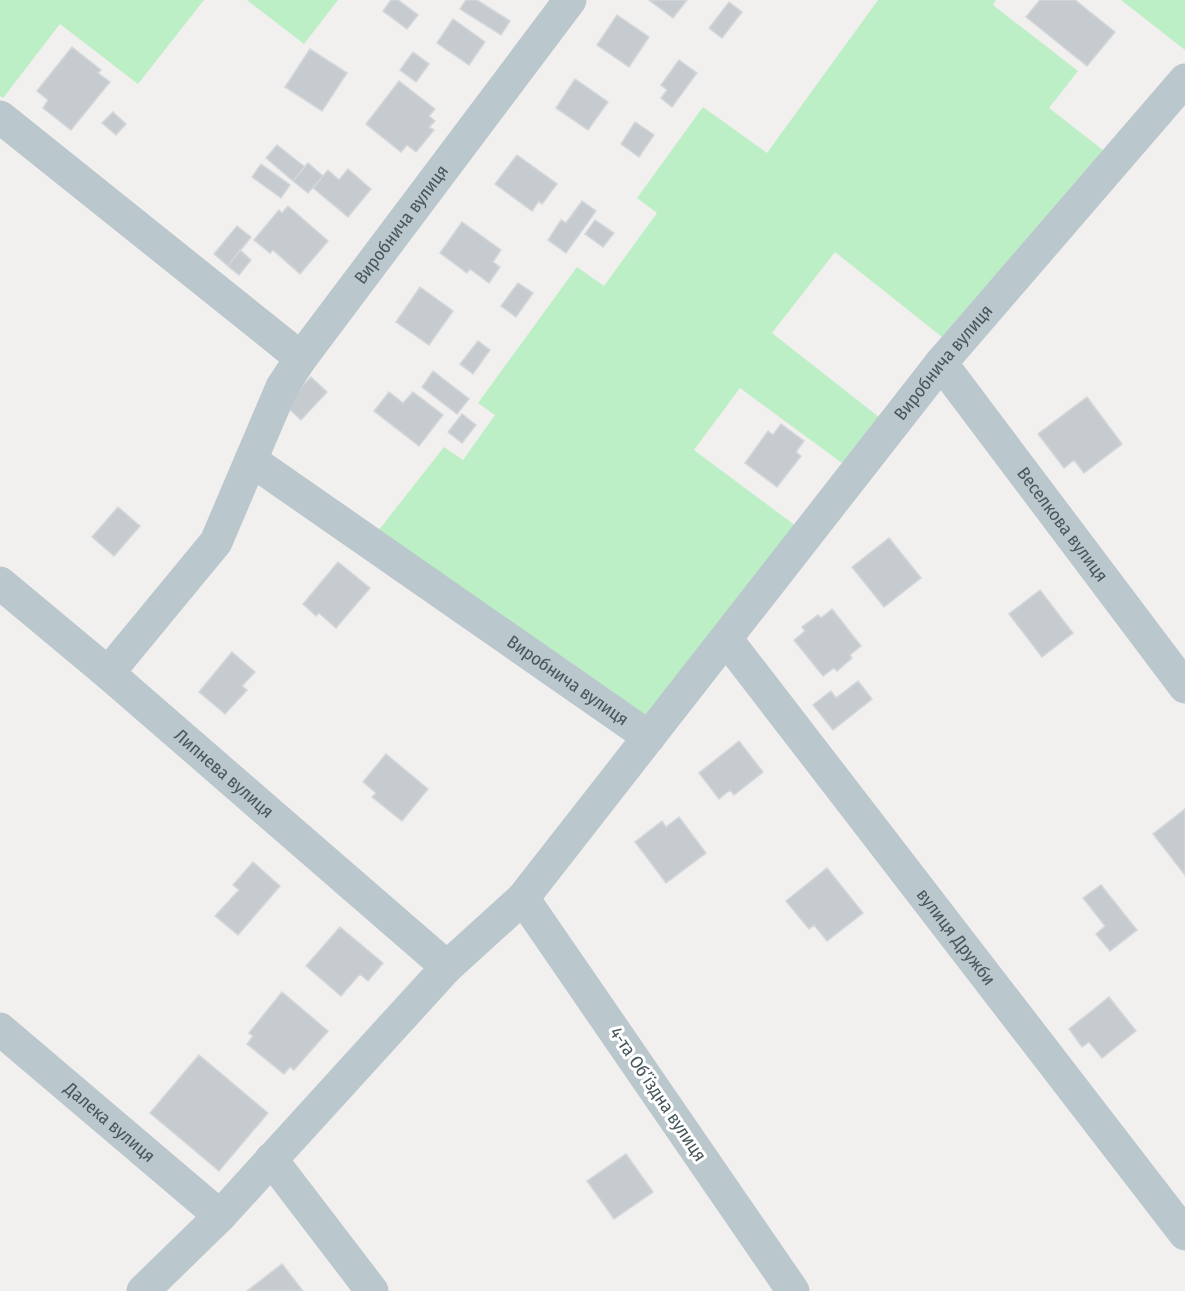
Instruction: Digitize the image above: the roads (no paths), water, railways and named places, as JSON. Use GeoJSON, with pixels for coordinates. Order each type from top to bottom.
{"type":"FeatureCollection","features":[{"type":"Feature","properties":{"kind":"street","name":"Виробнича вулиця"},"geometry":{"type":"LineString","coordinates":[[570,0],[301,358],[282,387],[251,460],[649,737],[941,363],[1185,80]]}},
{"type":"Feature","properties":{"kind":"street"},"geometry":{"type":"LineString","coordinates":[[0,117],[301,358]]}},
{"type":"Feature","properties":{"kind":"street","name":"Веселкова вулиця"},"geometry":{"type":"LineString","coordinates":[[941,363],[1185,687]]}},
{"type":"Feature","properties":{"kind":"street"},"geometry":{"type":"LineString","coordinates":[[108,673],[216,542],[251,460]]}},
{"type":"Feature","properties":{"kind":"street","name":"Липнева вулиця"},"geometry":{"type":"LineString","coordinates":[[0,583],[108,673],[447,967]]}},
{"type":"Feature","properties":{"kind":"street","name":"вулиця Дружби"},"geometry":{"type":"LineString","coordinates":[[727,640],[1185,1234]]}},
{"type":"Feature","properties":{"kind":"street"},"geometry":{"type":"LineString","coordinates":[[143,1291],[220,1216],[447,967],[523,898],[649,737]]}},
{"type":"Feature","properties":{"kind":"street","name":"4-та Обʼїздна вулиця"},"geometry":{"type":"LineString","coordinates":[[523,898],[793,1291]]}},
{"type":"Feature","properties":{"kind":"street","name":"Далека вулиця"},"geometry":{"type":"LineString","coordinates":[[0,1029],[220,1216]]}},
{"type":"Feature","properties":{"kind":"street"},"geometry":{"type":"LineString","coordinates":[[270,1159],[372,1291]]}}]}
